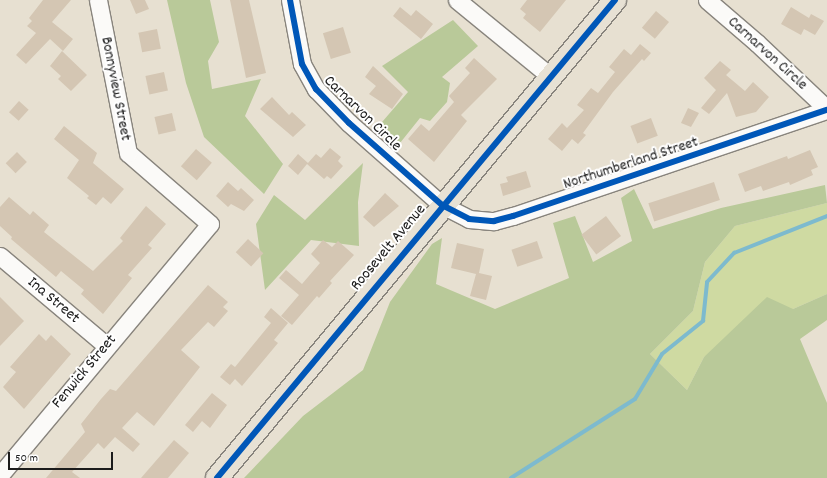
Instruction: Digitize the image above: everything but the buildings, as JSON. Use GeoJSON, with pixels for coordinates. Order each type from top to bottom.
{"type":"FeatureCollection","features":[{"type":"Feature","properties":{"kind":"main road","name":"Roosevelt Avenue"},"geometry":{"type":"LineString","coordinates":[[217,478],[442,205],[615,0]]}},
{"type":"Feature","properties":{"kind":"street","name":"Bonnyview Street"},"geometry":{"type":"LineString","coordinates":[[98,0],[128,153],[210,224],[172,270]]}},
{"type":"Feature","properties":{"kind":"street","name":"Carnarvon Circle"},"geometry":{"type":"LineString","coordinates":[[290,0],[302,64],[312,83],[349,123],[442,205]]}},
{"type":"Feature","properties":{"kind":"street"},"geometry":{"type":"LineString","coordinates":[[457,0],[550,76]]}},
{"type":"Feature","properties":{"kind":"street","name":"Carnarvon Circle"},"geometry":{"type":"LineString","coordinates":[[706,0],[757,43],[827,110]]}},
{"type":"Feature","properties":{"kind":"street","name":"Northumberland Street"},"geometry":{"type":"LineString","coordinates":[[442,205],[469,219],[486,221],[503,219],[827,110]]}},
{"type":"Feature","properties":{"kind":"street","name":"Ina Street"},"geometry":{"type":"LineString","coordinates":[[0,256],[107,346]]}},
{"type":"Feature","properties":{"kind":"street","name":"Fenwick Street"},"geometry":{"type":"LineString","coordinates":[[1,472],[172,270]]}},
{"type":"Feature","properties":{"kind":"green space"},"geometry":{"type":"Polygon","coordinates":[[[167,0],[210,0],[219,42],[208,61],[212,89],[261,79],[245,116],[283,164],[264,194],[204,137],[186,83],[167,0]]]}},
{"type":"Feature","properties":{"kind":"green space"},"geometry":{"type":"Polygon","coordinates":[[[453,20],[478,46],[442,77],[450,83],[447,102],[430,121],[420,118],[396,148],[376,129],[408,92],[382,66],[453,20]]]}},
{"type":"Feature","properties":{"kind":"green space"},"geometry":{"type":"Polygon","coordinates":[[[363,163],[358,202],[359,246],[311,240],[265,290],[256,224],[274,195],[305,220],[363,163]]]}},
{"type":"Feature","properties":{"kind":"green space"},"geometry":{"type":"Polygon","coordinates":[[[825,185],[827,203],[735,226],[705,262],[693,311],[650,354],[687,390],[704,357],[767,297],[793,309],[827,294],[827,320],[800,339],[827,403],[827,478],[244,478],[303,416],[363,370],[390,302],[432,244],[442,238],[436,284],[495,309],[569,278],[553,223],[575,216],[593,262],[632,241],[621,198],[634,189],[653,229],[721,208],[825,185]]]}},
{"type":"Feature","properties":{"kind":"green space"},"geometry":{"type":"Polygon","coordinates":[[[827,203],[827,294],[793,309],[704,357],[687,390],[650,354],[693,311],[705,262],[735,226],[827,203]]]}},
{"type":"Feature","properties":{"kind":"waterway"},"geometry":{"type":"LineString","coordinates":[[511,478],[635,399],[662,354],[703,321],[707,282],[734,253],[827,216]]}},
{"type":"Feature","properties":{"kind":"cycle path"},"geometry":{"type":"LineString","coordinates":[[290,0],[302,64],[316,89],[349,123],[442,205],[469,219],[494,221],[513,216],[827,110]]}},
{"type":"Feature","properties":{"kind":"cycle path"},"geometry":{"type":"LineString","coordinates":[[217,478],[615,0]]}}]}
